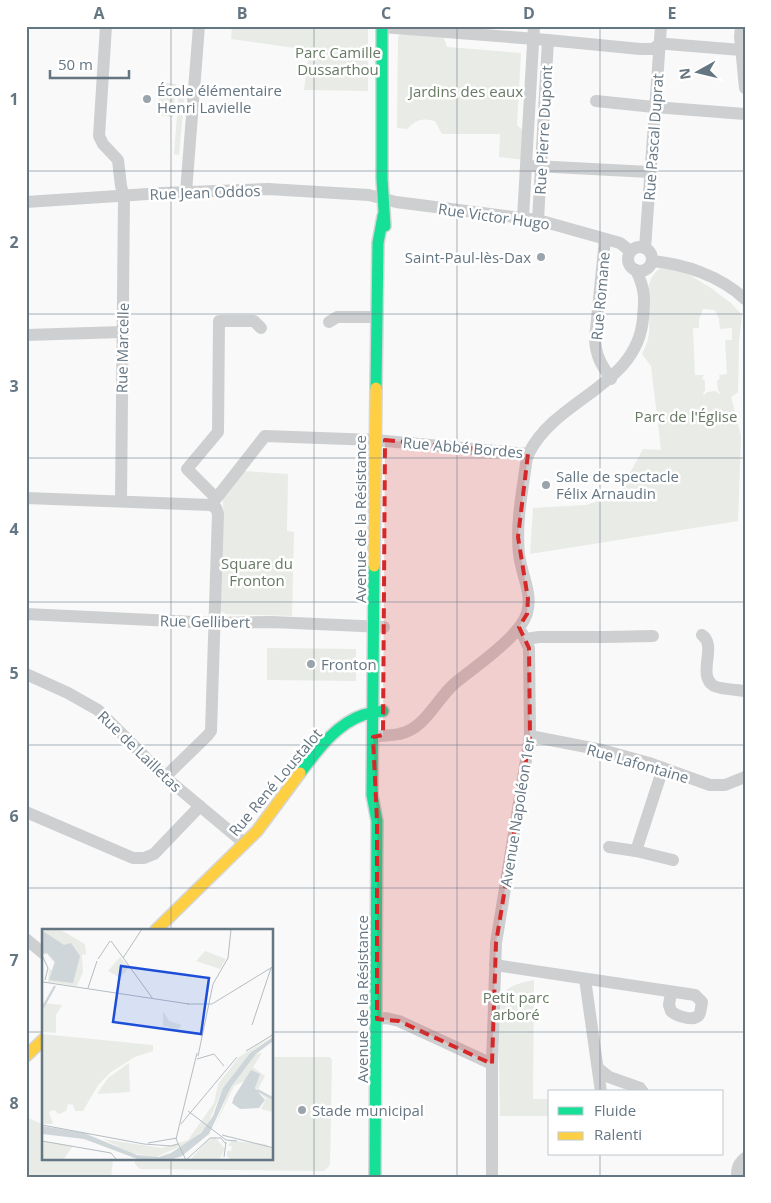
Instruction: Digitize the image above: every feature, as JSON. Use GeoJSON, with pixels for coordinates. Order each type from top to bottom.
{"type":"FeatureCollection","features":[{"type":"Feature","properties":{"kind":"main road","name":"Avenue de la Résistance"},"geometry":{"type":"LineString","coordinates":[[380,440],[387,288],[383,216],[385,29]]}},
{"type":"Feature","properties":{"kind":"main road","name":"Avenue de la Résistance"},"geometry":{"type":"LineString","coordinates":[[375,1177],[377,821],[382,794],[378,736],[380,440],[377,317],[378,244],[383,216]]}},
{"type":"Feature","properties":{"kind":"main road","name":"Rue René Loustalot"},"geometry":{"type":"LineString","coordinates":[[157,929],[258,829],[317,750],[350,721],[360,715],[378,711]]}},
{"type":"Feature","properties":{"kind":"main road"},"geometry":{"type":"LineString","coordinates":[[26,1056],[42,1041]]}},
{"type":"Feature","properties":{"kind":"street","name":"Rue Marcelle"},"geometry":{"type":"LineString","coordinates":[[106,26],[99,136],[103,144],[118,160],[124,195],[121,502]]}},
{"type":"Feature","properties":{"kind":"street"},"geometry":{"type":"LineString","coordinates":[[186,192],[199,26]]}},
{"type":"Feature","properties":{"kind":"street","name":"Rue Pascal Duprat"},"geometry":{"type":"LineString","coordinates":[[645,248],[661,26]]}},
{"type":"Feature","properties":{"kind":"street"},"geometry":{"type":"LineString","coordinates":[[741,26],[740,37],[745,88]]}},
{"type":"Feature","properties":{"kind":"street"},"geometry":{"type":"LineString","coordinates":[[385,29],[534,33],[548,40],[640,49],[653,49],[660,44],[741,50]]}},
{"type":"Feature","properties":{"kind":"street","name":"Rue Pierre Dupont"},"geometry":{"type":"LineString","coordinates":[[524,218],[534,33]]}},
{"type":"Feature","properties":{"kind":"street","name":"Rue Pierre Dupont"},"geometry":{"type":"LineString","coordinates":[[538,220],[548,40]]}},
{"type":"Feature","properties":{"kind":"street"},"geometry":{"type":"LineString","coordinates":[[596,101],[654,108],[745,114]]}},
{"type":"Feature","properties":{"kind":"street"},"geometry":{"type":"LineString","coordinates":[[526,165],[650,172]]}},
{"type":"Feature","properties":{"kind":"street","name":"Rue Jean Oddos"},"geometry":{"type":"LineString","coordinates":[[26,202],[124,195],[268,189],[369,195],[383,198]]}},
{"type":"Feature","properties":{"kind":"street","name":"Rue Victor Hugo"},"geometry":{"type":"LineString","coordinates":[[383,198],[396,202],[538,220],[620,243],[630,251]]}},
{"type":"Feature","properties":{"kind":"street","name":"Rue Romane"},"geometry":{"type":"LineString","coordinates":[[605,239],[595,339],[599,360],[610,379]]}},
{"type":"Feature","properties":{"kind":"street"},"geometry":{"type":"LineString","coordinates":[[637,247],[645,248],[650,252],[652,261],[646,270],[632,268],[628,255],[630,251],[637,247]]}},
{"type":"Feature","properties":{"kind":"street"},"geometry":{"type":"LineString","coordinates":[[652,261],[691,268],[725,284],[744,298]]}},
{"type":"Feature","properties":{"kind":"street","name":"Rue Abbé Bordes"},"geometry":{"type":"LineString","coordinates":[[214,502],[265,436],[380,440],[528,454],[543,431],[610,379],[629,359],[637,345],[642,330],[644,289],[636,270]]}},
{"type":"Feature","properties":{"kind":"street"},"geometry":{"type":"LineString","coordinates":[[744,298],[745,282]]}},
{"type":"Feature","properties":{"kind":"street"},"geometry":{"type":"LineString","coordinates":[[329,322],[337,317],[377,317]]}},
{"type":"Feature","properties":{"kind":"street"},"geometry":{"type":"LineString","coordinates":[[165,777],[208,735],[210,730],[218,514],[214,502],[187,469],[218,432],[219,321],[254,321],[261,328]]}},
{"type":"Feature","properties":{"kind":"street"},"geometry":{"type":"LineString","coordinates":[[26,335],[122,332]]}},
{"type":"Feature","properties":{"kind":"street"},"geometry":{"type":"LineString","coordinates":[[522,634],[527,614],[528,599],[526,578],[519,556],[518,537],[521,497],[528,454]]}},
{"type":"Feature","properties":{"kind":"street"},"geometry":{"type":"LineString","coordinates":[[26,498],[121,502],[214,502]]}},
{"type":"Feature","properties":{"kind":"street","name":"Rue Gellibert"},"geometry":{"type":"LineString","coordinates":[[26,614],[215,623],[272,622],[379,626]]}},
{"type":"Feature","properties":{"kind":"street"},"geometry":{"type":"LineString","coordinates":[[378,736],[400,734],[410,730],[422,721],[450,688],[501,645],[522,634],[539,637],[653,636]]}},
{"type":"Feature","properties":{"kind":"street","name":"Avenue Napoléon 1er"},"geometry":{"type":"LineString","coordinates":[[492,1177],[492,1064],[496,942],[530,736],[529,648],[522,634]]}},
{"type":"Feature","properties":{"kind":"street"},"geometry":{"type":"LineString","coordinates":[[702,635],[706,637],[708,644],[708,680],[714,686],[745,691]]}},
{"type":"Feature","properties":{"kind":"street","name":"Rue de Lailletas"},"geometry":{"type":"LineString","coordinates":[[26,674],[68,693],[98,710],[165,777],[244,844]]}},
{"type":"Feature","properties":{"kind":"street","name":"Rue Lafontaine"},"geometry":{"type":"LineString","coordinates":[[530,736],[602,750],[663,768],[710,785],[725,785],[745,777]]}},
{"type":"Feature","properties":{"kind":"street"},"geometry":{"type":"LineString","coordinates":[[636,851],[663,768]]}},
{"type":"Feature","properties":{"kind":"street"},"geometry":{"type":"LineString","coordinates":[[26,812],[133,858],[144,858],[154,854],[200,806]]}},
{"type":"Feature","properties":{"kind":"street"},"geometry":{"type":"LineString","coordinates":[[609,847],[674,860]]}},
{"type":"Feature","properties":{"kind":"street"},"geometry":{"type":"LineString","coordinates":[[26,939],[42,952]]}},
{"type":"Feature","properties":{"kind":"street"},"geometry":{"type":"LineString","coordinates":[[495,965],[671,992]]}},
{"type":"Feature","properties":{"kind":"street"},"geometry":{"type":"LineString","coordinates":[[585,979],[601,1090]]}},
{"type":"Feature","properties":{"kind":"street"},"geometry":{"type":"LineString","coordinates":[[377,1018],[399,1021],[492,1064]]}},
{"type":"Feature","properties":{"kind":"street"},"geometry":{"type":"LineString","coordinates":[[598,1069],[609,1077],[642,1090]]}},
{"type":"Feature","properties":{"kind":"street"},"geometry":{"type":"LineString","coordinates":[[737,1177],[737,1170],[745,1158]]}},
{"type":"Feature","properties":{"kind":"highlighted area"},"geometry":{"type":"Polygon","coordinates":[[[385,440],[528,454],[518,537],[528,599],[527,614],[519,627],[529,648],[530,736],[496,943],[492,1064],[399,1021],[377,1019],[377,821],[373,737],[383,735],[385,440]]]}},
{"type":"Feature","properties":{"kind":"green space","name":"Parc Camille Dussarthou"},"geometry":{"type":"Polygon","coordinates":[[[232,26],[368,26],[368,91],[304,90],[309,50],[231,39],[232,26]]]}},
{"type":"Feature","properties":{"kind":"green space","name":"Jardins des eaux"},"geometry":{"type":"Polygon","coordinates":[[[400,34],[444,38],[447,47],[521,53],[517,125],[525,132],[524,160],[499,157],[500,134],[442,134],[435,121],[426,120],[419,120],[407,129],[397,128],[398,37],[400,34]]]}},
{"type":"Feature","properties":{"kind":"green space"},"geometry":{"type":"Polygon","coordinates":[[[160,82],[176,84],[173,117],[158,115],[160,82]]]}},
{"type":"Feature","properties":{"kind":"green space"},"geometry":{"type":"Polygon","coordinates":[[[179,91],[185,91],[179,155],[174,154],[179,91]]]}},
{"type":"Feature","properties":{"kind":"green space","name":"Parc de l'Église"},"geometry":{"type":"Polygon","coordinates":[[[663,266],[678,268],[711,288],[732,304],[742,315],[739,342],[738,392],[731,397],[741,436],[738,521],[530,554],[533,508],[586,505],[618,495],[643,449],[661,450],[651,366],[642,354],[648,341],[648,290],[650,281],[663,266]],[[703,309],[699,319],[699,328],[693,328],[695,375],[704,375],[702,378],[705,381],[704,395],[707,392],[716,391],[720,393],[717,381],[720,378],[719,375],[727,374],[725,340],[732,340],[732,328],[720,329],[719,319],[715,310],[703,309]]]}},
{"type":"Feature","properties":{"kind":"green space","name":"Square du Fronton"},"geometry":{"type":"Polygon","coordinates":[[[243,471],[288,474],[287,531],[294,532],[292,616],[225,614],[221,611],[223,497],[243,471]]]}},
{"type":"Feature","properties":{"kind":"green space","name":"Fronton"},"geometry":{"type":"Polygon","coordinates":[[[267,648],[356,649],[356,681],[267,680],[267,648]]]}},
{"type":"Feature","properties":{"kind":"green space","name":"Petit parc arboré"},"geometry":{"type":"Polygon","coordinates":[[[534,980],[533,1099],[548,1099],[548,1116],[500,1116],[498,1001],[504,992],[518,984],[534,980]]]}},
{"type":"Feature","properties":{"kind":"green space","name":"Stade municipal"},"geometry":{"type":"Polygon","coordinates":[[[274,1057],[330,1057],[332,1060],[330,1165],[324,1171],[140,1169],[135,1164],[135,1160],[274,1160],[274,1057]]]}},
{"type":"Feature","properties":{"kind":"green space"},"geometry":{"type":"Polygon","coordinates":[[[26,1117],[42,1124],[42,1160],[113,1160],[111,1177],[26,1177],[26,1117]]]}},
{"type":"Feature","properties":{"kind":"traffic: fast"},"geometry":{"type":"LineString","coordinates":[[382,26],[382,179],[385,226]]}},
{"type":"Feature","properties":{"kind":"traffic: fast"},"geometry":{"type":"LineString","coordinates":[[376,388],[378,243],[383,216]]}},
{"type":"Feature","properties":{"kind":"traffic: fast"},"geometry":{"type":"LineString","coordinates":[[374,566],[372,795],[377,821],[375,1177]]}},
{"type":"Feature","properties":{"kind":"traffic: fast"},"geometry":{"type":"LineString","coordinates":[[300,773],[328,739],[344,725],[363,715],[383,711]]}},
{"type":"Feature","properties":{"kind":"traffic: slow"},"geometry":{"type":"LineString","coordinates":[[374,566],[376,388]]}},
{"type":"Feature","properties":{"kind":"traffic: slow"},"geometry":{"type":"LineString","coordinates":[[157,929],[257,831],[300,773]]}},
{"type":"Feature","properties":{"kind":"traffic: slow"},"geometry":{"type":"LineString","coordinates":[[26,1056],[42,1041]]}},
{"type":"Feature","properties":{"kind":"place","name":"École élémentaire Henri Lavielle"},"geometry":{"type":"Point","coordinates":[147,99]}},
{"type":"Feature","properties":{"kind":"place","name":"Saint-Paul-lès-Dax"},"geometry":{"type":"Point","coordinates":[541,257]}},
{"type":"Feature","properties":{"kind":"place","name":"Salle de spectacle Félix Arnaudin"},"geometry":{"type":"Point","coordinates":[546,485]}},
{"type":"Feature","properties":{"kind":"place","name":"Fronton"},"geometry":{"type":"Point","coordinates":[311,664]}},
{"type":"Feature","properties":{"kind":"place","name":"Stade municipal"},"geometry":{"type":"Point","coordinates":[302,1110]}}]}
